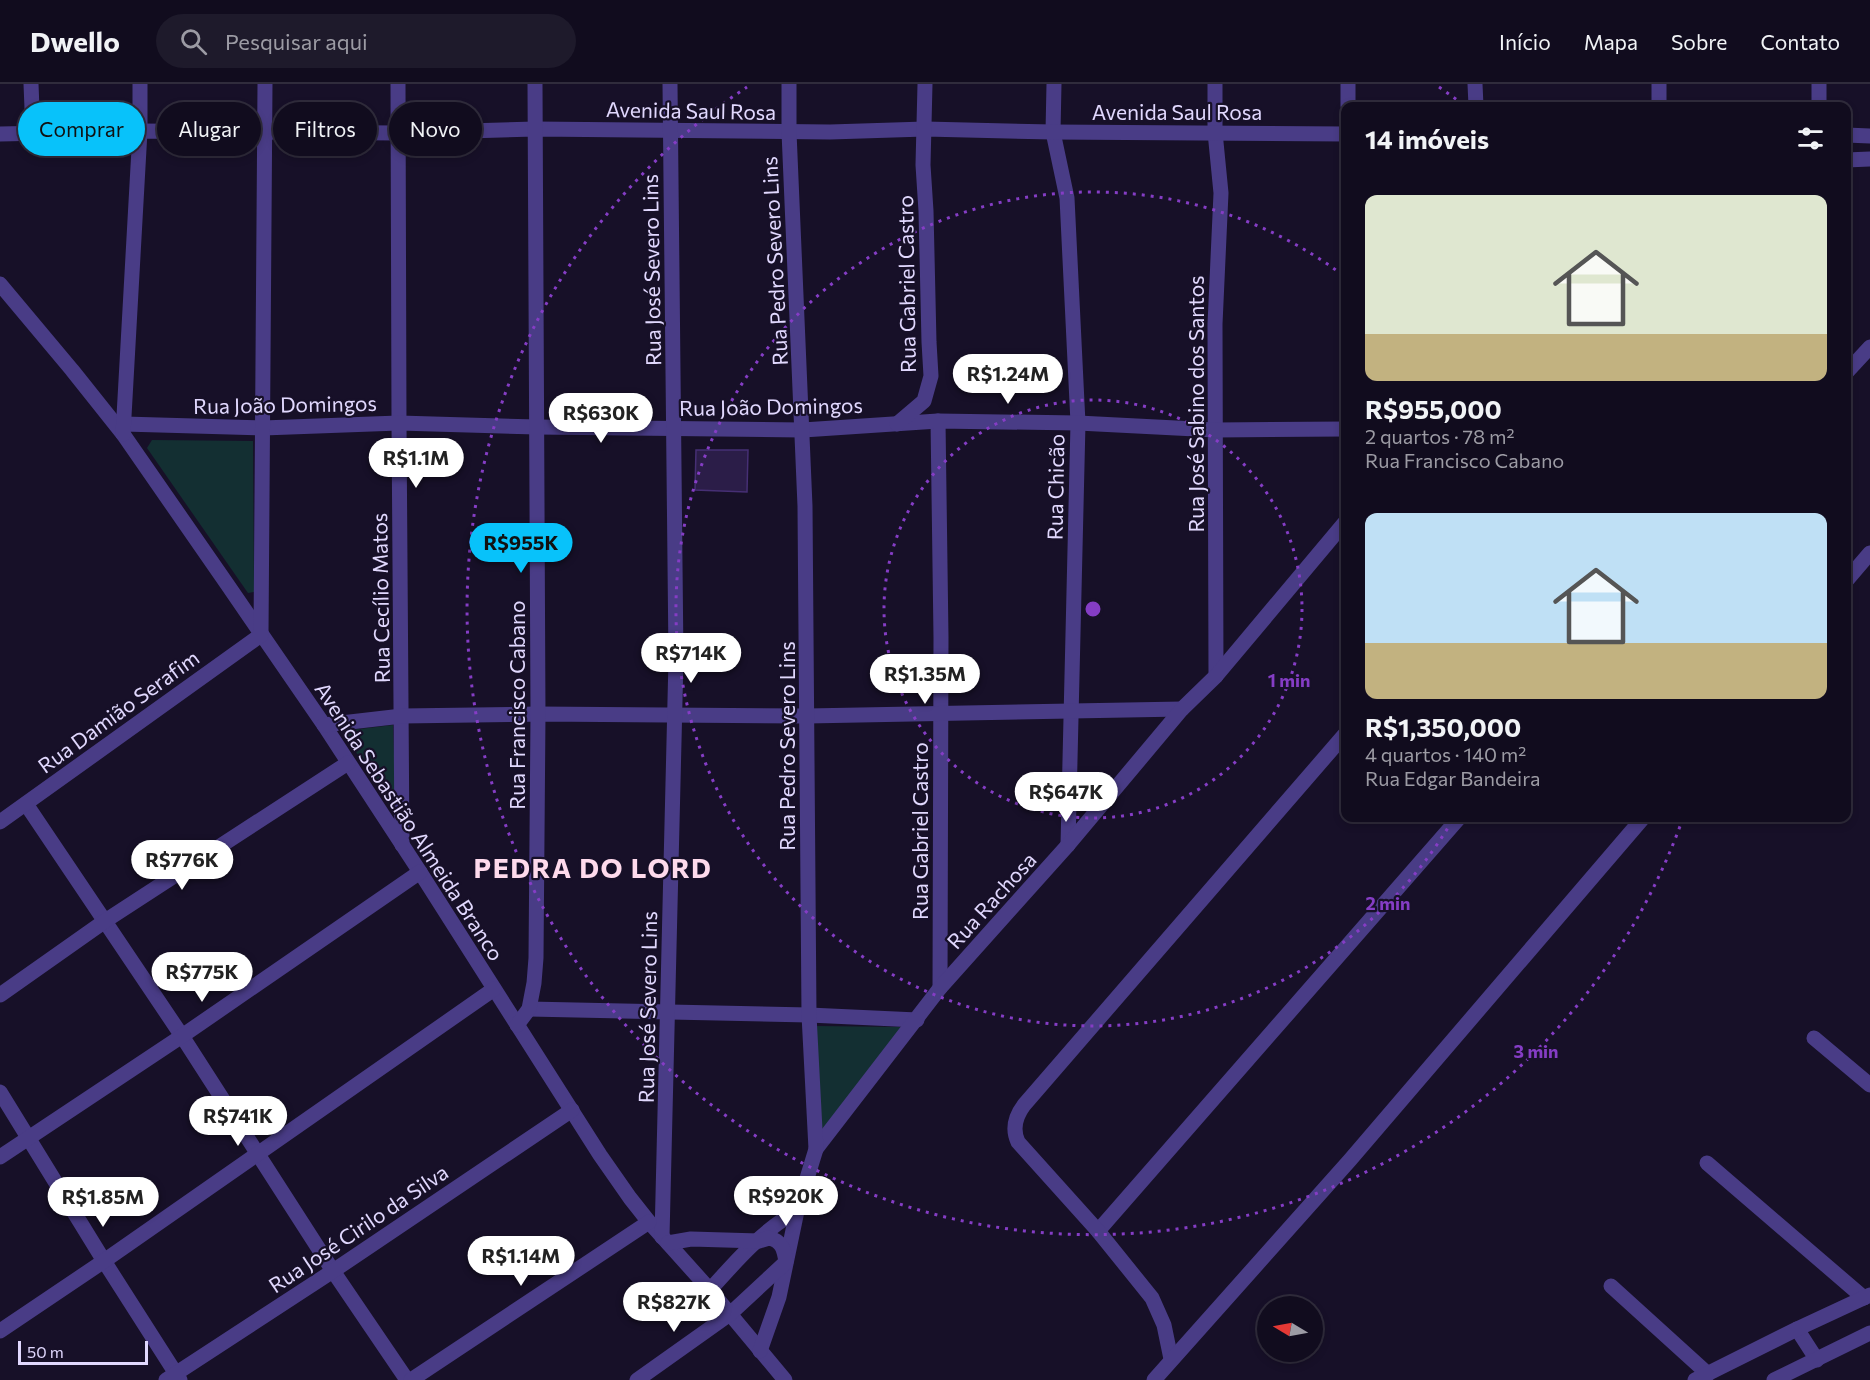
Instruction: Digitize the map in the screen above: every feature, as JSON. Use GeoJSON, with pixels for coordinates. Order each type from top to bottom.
{"type":"FeatureCollection","features":[{"type":"Feature","properties":{"kind":"street"},"geometry":{"type":"LineString","coordinates":[[31,84],[32,102]]}},
{"type":"Feature","properties":{"kind":"street"},"geometry":{"type":"LineString","coordinates":[[140,84],[140,102]]}},
{"type":"Feature","properties":{"kind":"street"},"geometry":{"type":"LineString","coordinates":[[261,634],[265,84]]}},
{"type":"Feature","properties":{"kind":"street","name":"Rua Cecílio Matos"},"geometry":{"type":"LineString","coordinates":[[398,84],[398,102]]}},
{"type":"Feature","properties":{"kind":"street","name":"Rua Francisco Cabano"},"geometry":{"type":"LineString","coordinates":[[517,1025],[528,1009],[536,958],[538,714],[535,84]]}},
{"type":"Feature","properties":{"kind":"street","name":"Rua José Severo Lins"},"geometry":{"type":"LineString","coordinates":[[665,1240],[673,715],[676,659],[670,84]]}},
{"type":"Feature","properties":{"kind":"street","name":"Rua Pedro Severo Lins"},"geometry":{"type":"LineString","coordinates":[[760,1351],[778,1297],[797,1211],[816,1149],[809,1015],[805,506],[789,132],[789,84]]}},
{"type":"Feature","properties":{"kind":"street","name":"Rua Gabriel Castro"},"geometry":{"type":"LineString","coordinates":[[897,424],[924,401],[931,376],[923,165],[925,84]]}},
{"type":"Feature","properties":{"kind":"street","name":"Rua Chicão"},"geometry":{"type":"LineString","coordinates":[[1053,84],[1053,132],[1067,198],[1078,423],[1068,845]]}},
{"type":"Feature","properties":{"kind":"street","name":"Rua José Sabino dos Santos"},"geometry":{"type":"LineString","coordinates":[[1215,84],[1215,132],[1221,194],[1215,324],[1216,676]]}},
{"type":"Feature","properties":{"kind":"street"},"geometry":{"type":"LineString","coordinates":[[1348,84],[1348,102]]}},
{"type":"Feature","properties":{"kind":"street"},"geometry":{"type":"LineString","coordinates":[[1475,84],[1476,102]]}},
{"type":"Feature","properties":{"kind":"street"},"geometry":{"type":"LineString","coordinates":[[1659,84],[1659,102]]}},
{"type":"Feature","properties":{"kind":"street"},"geometry":{"type":"LineString","coordinates":[[1818,102],[1819,84]]}},
{"type":"Feature","properties":{"kind":"street","name":"Avenida Saul Rosa"},"geometry":{"type":"LineString","coordinates":[[482,131],[535,129],[789,132],[925,129],[1341,134]]}},
{"type":"Feature","properties":{"kind":"street","name":"Avenida Saul Rosa"},"geometry":{"type":"LineString","coordinates":[[145,131],[389,134]]}},
{"type":"Feature","properties":{"kind":"street","name":"Avenida Saul Rosa"},"geometry":{"type":"LineString","coordinates":[[0,134],[18,133]]}},
{"type":"Feature","properties":{"kind":"street"},"geometry":{"type":"LineString","coordinates":[[1851,135],[1870,136]]}},
{"type":"Feature","properties":{"kind":"street"},"geometry":{"type":"LineString","coordinates":[[124,429],[139,156]]}},
{"type":"Feature","properties":{"kind":"street","name":"Rua Cecílio Matos"},"geometry":{"type":"LineString","coordinates":[[398,156],[402,845]]}},
{"type":"Feature","properties":{"kind":"street"},"geometry":{"type":"LineString","coordinates":[[1851,160],[1870,159]]}},
{"type":"Feature","properties":{"kind":"street","name":"Avenida Sebastião Almeida Branco"},"geometry":{"type":"LineString","coordinates":[[0,284],[124,429],[324,725],[610,1170],[649,1222],[710,1290],[785,1380]]}},
{"type":"Feature","properties":{"kind":"street"},"geometry":{"type":"LineString","coordinates":[[1851,368],[1870,346]]}},
{"type":"Feature","properties":{"kind":"street","name":"Rua Gabriel Castro"},"geometry":{"type":"LineString","coordinates":[[938,422],[941,713],[940,988]]}},
{"type":"Feature","properties":{"kind":"street","name":"Rua João Domingos"},"geometry":{"type":"LineString","coordinates":[[124,429],[263,428],[399,423],[803,430],[938,422],[1078,423],[1215,430],[1341,429]]}},
{"type":"Feature","properties":{"kind":"street","name":"Rua Rachosa"},"geometry":{"type":"LineString","coordinates":[[816,1149],[940,988],[1068,845],[1182,709],[1216,676],[1341,527]]}},
{"type":"Feature","properties":{"kind":"street"},"geometry":{"type":"LineString","coordinates":[[1851,575],[1870,553]]}},
{"type":"Feature","properties":{"kind":"street","name":"Rua Damião Serafim"},"geometry":{"type":"LineString","coordinates":[[0,822],[261,634]]}},
{"type":"Feature","properties":{"kind":"street"},"geometry":{"type":"LineString","coordinates":[[324,725],[402,716],[538,714],[807,716],[1182,709]]}},
{"type":"Feature","properties":{"kind":"street"},"geometry":{"type":"LineString","coordinates":[[1171,1359],[1164,1324],[1152,1298],[1098,1232],[1018,1142],[1015,1130],[1018,1114],[1341,739]]}},
{"type":"Feature","properties":{"kind":"street"},"geometry":{"type":"LineString","coordinates":[[0,995],[105,921],[348,763]]}},
{"type":"Feature","properties":{"kind":"street"},"geometry":{"type":"LineString","coordinates":[[26,804],[182,1036],[333,1271],[407,1380]]}},
{"type":"Feature","properties":{"kind":"street"},"geometry":{"type":"LineString","coordinates":[[1098,1232],[1456,822]]}},
{"type":"Feature","properties":{"kind":"street"},"geometry":{"type":"LineString","coordinates":[[1154,1380],[1350,1160],[1640,822]]}},
{"type":"Feature","properties":{"kind":"street"},"geometry":{"type":"LineString","coordinates":[[0,1157],[182,1036],[420,872]]}},
{"type":"Feature","properties":{"kind":"street"},"geometry":{"type":"LineString","coordinates":[[0,1331],[494,989]]}},
{"type":"Feature","properties":{"kind":"street"},"geometry":{"type":"LineString","coordinates":[[528,1009],[668,1011],[917,1020]]}},
{"type":"Feature","properties":{"kind":"street"},"geometry":{"type":"LineString","coordinates":[[1814,1038],[1870,1085]]}},
{"type":"Feature","properties":{"kind":"street"},"geometry":{"type":"LineString","coordinates":[[0,1092],[174,1378]]}},
{"type":"Feature","properties":{"kind":"street","name":"Rua José Cirilo da Silva"},"geometry":{"type":"LineString","coordinates":[[174,1378],[572,1110]]}},
{"type":"Feature","properties":{"kind":"street"},"geometry":{"type":"LineString","coordinates":[[1611,1286],[1702,1377],[1867,1296],[1707,1164]]}},
{"type":"Feature","properties":{"kind":"street"},"geometry":{"type":"LineString","coordinates":[[710,1290],[731,1266],[780,1220],[797,1211]]}},
{"type":"Feature","properties":{"kind":"street"},"geometry":{"type":"LineString","coordinates":[[411,1380],[649,1222]]}},
{"type":"Feature","properties":{"kind":"street"},"geometry":{"type":"LineString","coordinates":[[637,1380],[730,1314],[786,1262],[784,1250],[778,1242],[769,1238],[759,1241],[665,1240]]}},
{"type":"Feature","properties":{"kind":"street"},"geometry":{"type":"LineString","coordinates":[[1797,1329],[1817,1360]]}},
{"type":"Feature","properties":{"kind":"street"},"geometry":{"type":"LineString","coordinates":[[1774,1380],[1870,1333]]}},
{"type":"Feature","properties":{"kind":"green space"},"geometry":{"type":"Polygon","coordinates":[[[152,440],[253,441],[254,592],[248,593],[147,448],[152,440]]]}},
{"type":"Feature","properties":{"kind":"green space"},"geometry":{"type":"Polygon","coordinates":[[[393,725],[396,816],[343,731],[393,725]]]}},
{"type":"Feature","properties":{"kind":"green space"},"geometry":{"type":"Polygon","coordinates":[[[816,1026],[902,1027],[822,1131],[816,1026]]]}},
{"type":"Feature","properties":{"kind":"building"},"geometry":{"type":"Polygon","coordinates":[[[696,450],[748,450],[747,492],[695,490],[696,450]]]}},
{"type":"Feature","properties":{"kind":"district","name":"PEDRA DO LORD"},"geometry":{"type":"Point","coordinates":[593,867]}}]}
